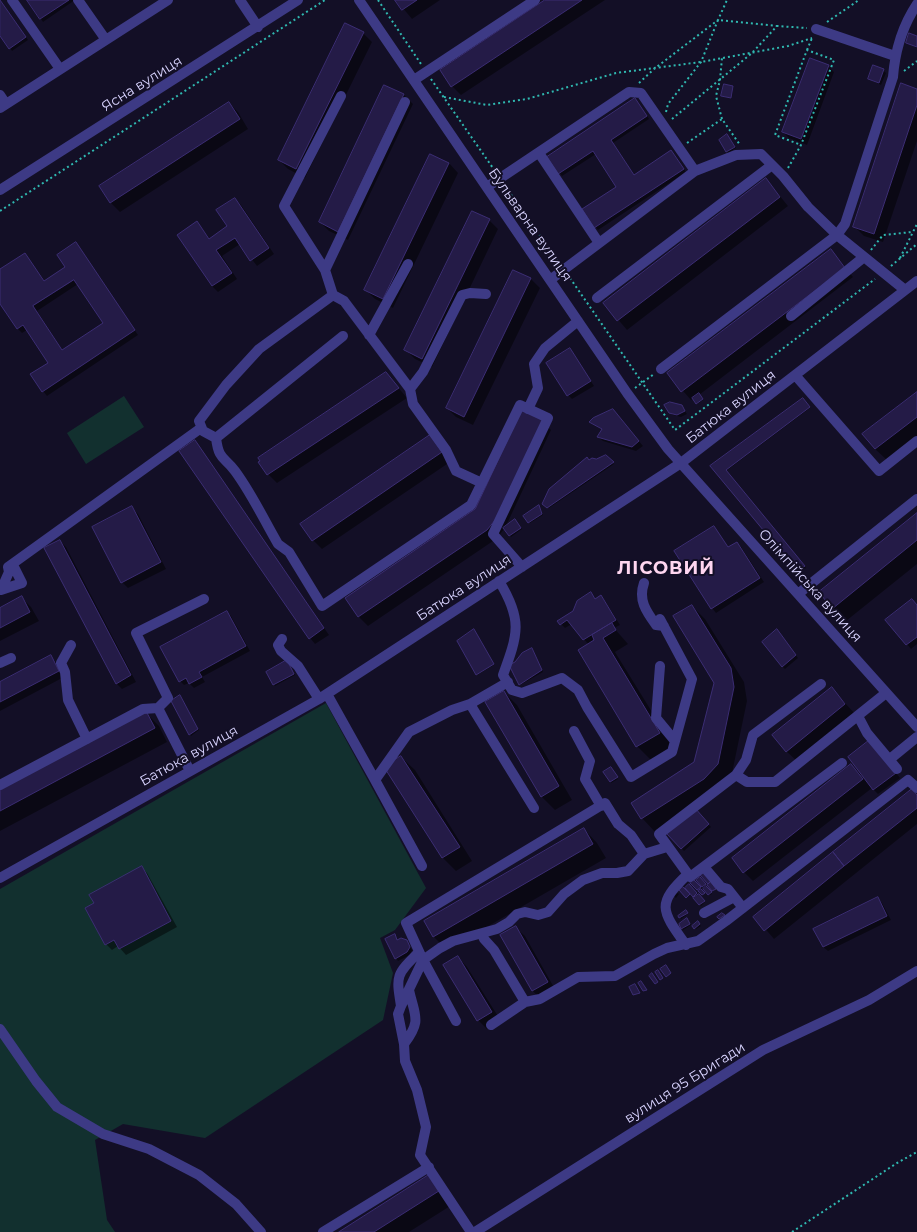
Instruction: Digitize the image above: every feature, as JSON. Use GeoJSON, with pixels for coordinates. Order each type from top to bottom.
{"type":"FeatureCollection","features":[{"type":"Feature","properties":{"kind":"street"},"geometry":{"type":"LineString","coordinates":[[12,0],[60,70]]}},
{"type":"Feature","properties":{"kind":"street"},"geometry":{"type":"LineString","coordinates":[[78,0],[106,40]]}},
{"type":"Feature","properties":{"kind":"street"},"geometry":{"type":"LineString","coordinates":[[0,95],[3,106],[106,40],[153,4],[168,0]]}},
{"type":"Feature","properties":{"kind":"street"},"geometry":{"type":"LineString","coordinates":[[240,0],[258,27]]}},
{"type":"Feature","properties":{"kind":"street","name":"Ясна вулиця"},"geometry":{"type":"LineString","coordinates":[[0,190],[258,27],[298,0]]}},
{"type":"Feature","properties":{"kind":"street"},"geometry":{"type":"LineString","coordinates":[[414,80],[534,0]]}},
{"type":"Feature","properties":{"kind":"street","name":"Бульварна вулиця"},"geometry":{"type":"LineString","coordinates":[[363,1],[414,80],[627,393],[668,449],[681,463]]}},
{"type":"Feature","properties":{"kind":"street"},"geometry":{"type":"LineString","coordinates":[[661,369],[837,235],[845,224],[893,77],[895,56],[910,14],[917,4]]}},
{"type":"Feature","properties":{"kind":"street"},"geometry":{"type":"LineString","coordinates":[[814,34],[895,56]]}},
{"type":"Feature","properties":{"kind":"street"},"geometry":{"type":"LineString","coordinates":[[487,188],[629,92],[641,93],[695,172]]}},
{"type":"Feature","properties":{"kind":"street"},"geometry":{"type":"LineString","coordinates":[[341,96],[284,206],[325,270],[333,295],[344,301],[410,389],[413,404],[446,450],[456,471],[482,483]]}},
{"type":"Feature","properties":{"kind":"street"},"geometry":{"type":"LineString","coordinates":[[325,270],[405,102]]}},
{"type":"Feature","properties":{"kind":"street"},"geometry":{"type":"LineString","coordinates":[[539,153],[599,243]]}},
{"type":"Feature","properties":{"kind":"street"},"geometry":{"type":"LineString","coordinates":[[550,280],[695,172],[736,155],[761,154],[783,176],[808,207],[837,235],[905,290]]}},
{"type":"Feature","properties":{"kind":"street"},"geometry":{"type":"LineString","coordinates":[[597,298],[772,165]]}},
{"type":"Feature","properties":{"kind":"street"},"geometry":{"type":"LineString","coordinates":[[791,316],[864,257]]}},
{"type":"Feature","properties":{"kind":"street"},"geometry":{"type":"LineString","coordinates":[[370,335],[408,264]]}},
{"type":"Feature","properties":{"kind":"street","name":"Батюка вулиця"},"geometry":{"type":"LineString","coordinates":[[0,878],[323,697],[500,582],[681,463],[917,281]]}},
{"type":"Feature","properties":{"kind":"street"},"geometry":{"type":"LineString","coordinates":[[410,389],[423,372],[462,295],[470,293],[486,294]]}},
{"type":"Feature","properties":{"kind":"street"},"geometry":{"type":"LineString","coordinates":[[216,438],[203,431],[199,421],[226,385],[259,349],[333,295]]}},
{"type":"Feature","properties":{"kind":"street"},"geometry":{"type":"LineString","coordinates":[[528,409],[538,388],[534,364],[545,348],[576,318]]}},
{"type":"Feature","properties":{"kind":"street"},"geometry":{"type":"LineString","coordinates":[[216,438],[343,336]]}},
{"type":"Feature","properties":{"kind":"street"},"geometry":{"type":"LineString","coordinates":[[795,375],[878,471],[917,441]]}},
{"type":"Feature","properties":{"kind":"street"},"geometry":{"type":"LineString","coordinates":[[216,438],[218,450],[223,460],[235,471],[278,544],[289,552],[322,606],[471,505],[520,405],[548,418],[492,534],[522,567]]}},
{"type":"Feature","properties":{"kind":"street"},"geometry":{"type":"LineString","coordinates":[[8,567],[201,428]]}},
{"type":"Feature","properties":{"kind":"street","name":"Олімпійська вулиця"},"geometry":{"type":"LineString","coordinates":[[681,463],[917,727]]}},
{"type":"Feature","properties":{"kind":"street"},"geometry":{"type":"LineString","coordinates":[[798,594],[917,499]]}},
{"type":"Feature","properties":{"kind":"street"},"geometry":{"type":"LineString","coordinates":[[1,590],[9,572],[8,567]]}},
{"type":"Feature","properties":{"kind":"street"},"geometry":{"type":"LineString","coordinates":[[1,590],[22,583],[14,567],[8,567]]}},
{"type":"Feature","properties":{"kind":"street"},"geometry":{"type":"LineString","coordinates":[[500,582],[511,601],[516,623],[515,642],[504,675],[512,690],[522,692],[562,678],[578,690],[631,777],[672,752],[692,679],[662,623],[656,625],[647,613],[640,594],[644,583]]}},
{"type":"Feature","properties":{"kind":"street"},"geometry":{"type":"LineString","coordinates":[[0,785],[143,709],[158,708],[168,698],[136,633],[204,599]]}},
{"type":"Feature","properties":{"kind":"street"},"geometry":{"type":"LineString","coordinates":[[282,639],[278,645],[281,651],[298,666],[323,697],[375,780],[422,866]]}},
{"type":"Feature","properties":{"kind":"street"},"geometry":{"type":"LineString","coordinates":[[72,645],[60,663],[65,672],[68,700],[87,739]]}},
{"type":"Feature","properties":{"kind":"street"},"geometry":{"type":"LineString","coordinates":[[0,663],[11,658]]}},
{"type":"Feature","properties":{"kind":"street"},"geometry":{"type":"LineString","coordinates":[[660,666],[656,718],[675,741]]}},
{"type":"Feature","properties":{"kind":"street"},"geometry":{"type":"LineString","coordinates":[[375,780],[409,732],[452,710],[470,704],[508,682]]}},
{"type":"Feature","properties":{"kind":"street"},"geometry":{"type":"LineString","coordinates":[[820,684],[753,735],[746,760],[736,775],[659,834],[690,877],[842,763]]}},
{"type":"Feature","properties":{"kind":"street"},"geometry":{"type":"LineString","coordinates":[[736,775],[747,782],[775,782],[886,693]]}},
{"type":"Feature","properties":{"kind":"street"},"geometry":{"type":"LineString","coordinates":[[470,704],[534,808]]}},
{"type":"Feature","properties":{"kind":"street"},"geometry":{"type":"LineString","coordinates":[[158,708],[190,771]]}},
{"type":"Feature","properties":{"kind":"street"},"geometry":{"type":"LineString","coordinates":[[858,716],[867,733],[897,769]]}},
{"type":"Feature","properties":{"kind":"street"},"geometry":{"type":"LineString","coordinates":[[574,731],[590,760],[584,779],[601,806]]}},
{"type":"Feature","properties":{"kind":"street"},"geometry":{"type":"LineString","coordinates":[[890,760],[917,737]]}},
{"type":"Feature","properties":{"kind":"street"},"geometry":{"type":"LineString","coordinates":[[491,1025],[524,1002],[540,999],[578,977],[615,976],[667,948],[698,941],[908,780],[917,788]]}},
{"type":"Feature","properties":{"kind":"street"},"geometry":{"type":"LineString","coordinates":[[456,1021],[421,956],[406,923],[605,803],[618,824],[631,835],[644,854]]}},
{"type":"Feature","properties":{"kind":"street"},"geometry":{"type":"LineString","coordinates":[[401,1006],[398,976],[401,970],[421,956],[453,941],[482,934],[509,922],[517,914],[525,912],[538,915],[548,912],[564,894],[583,880],[602,873],[628,871],[644,854],[667,847]]}},
{"type":"Feature","properties":{"kind":"street"},"geometry":{"type":"LineString","coordinates":[[704,867],[721,886],[728,889],[743,908]]}},
{"type":"Feature","properties":{"kind":"street"},"geometry":{"type":"LineString","coordinates":[[686,944],[676,931],[664,908],[669,893],[688,874]]}},
{"type":"Feature","properties":{"kind":"street"},"geometry":{"type":"LineString","coordinates":[[704,913],[734,897]]}},
{"type":"Feature","properties":{"kind":"street"},"geometry":{"type":"LineString","coordinates":[[482,934],[484,939],[494,950],[524,1002]]}},
{"type":"Feature","properties":{"kind":"street"},"geometry":{"type":"LineString","coordinates":[[421,956],[409,990],[398,1014],[404,1044],[405,1061],[417,1090],[426,1127],[420,1154],[471,1232]]}},
{"type":"Feature","properties":{"kind":"street","name":"вулиця 95 Бригади"},"geometry":{"type":"LineString","coordinates":[[475,1232],[763,1050],[869,1000],[917,972]]}},
{"type":"Feature","properties":{"kind":"street"},"geometry":{"type":"LineString","coordinates":[[404,1044],[414,1032],[417,1023],[409,990]]}},
{"type":"Feature","properties":{"kind":"street"},"geometry":{"type":"LineString","coordinates":[[0,1029],[36,1081],[57,1107],[103,1134],[149,1149],[199,1175],[236,1204],[261,1232]]}},
{"type":"Feature","properties":{"kind":"street"},"geometry":{"type":"LineString","coordinates":[[323,1232],[429,1167]]}},
{"type":"Feature","properties":{"kind":"path"},"geometry":{"type":"LineString","coordinates":[[0,212],[325,0]]}},
{"type":"Feature","properties":{"kind":"path"},"geometry":{"type":"LineString","coordinates":[[378,0],[426,72],[675,430],[883,273],[917,244]]}},
{"type":"Feature","properties":{"kind":"path"},"geometry":{"type":"LineString","coordinates":[[664,126],[668,104],[701,62],[726,0]]}},
{"type":"Feature","properties":{"kind":"path"},"geometry":{"type":"LineString","coordinates":[[444,97],[487,105],[527,99],[616,73],[701,62],[788,46],[814,34],[859,0]]}},
{"type":"Feature","properties":{"kind":"path"},"geometry":{"type":"LineString","coordinates":[[629,92],[654,69],[718,20],[776,26],[814,34]]}},
{"type":"Feature","properties":{"kind":"path"},"geometry":{"type":"LineString","coordinates":[[664,126],[752,53],[776,26]]}},
{"type":"Feature","properties":{"kind":"path"},"geometry":{"type":"LineString","coordinates":[[802,145],[775,135],[814,34]]}},
{"type":"Feature","properties":{"kind":"path"},"geometry":{"type":"LineString","coordinates":[[783,176],[802,145],[834,60],[807,50]]}},
{"type":"Feature","properties":{"kind":"path"},"geometry":{"type":"LineString","coordinates":[[722,58],[720,80],[716,96],[722,119],[747,154]]}},
{"type":"Feature","properties":{"kind":"path"},"geometry":{"type":"LineString","coordinates":[[893,77],[917,62]]}},
{"type":"Feature","properties":{"kind":"path"},"geometry":{"type":"LineString","coordinates":[[680,148],[722,119]]}},
{"type":"Feature","properties":{"kind":"path"},"geometry":{"type":"LineString","coordinates":[[899,259],[917,224]]}},
{"type":"Feature","properties":{"kind":"path"},"geometry":{"type":"LineString","coordinates":[[864,257],[884,235],[912,232]]}},
{"type":"Feature","properties":{"kind":"path"},"geometry":{"type":"LineString","coordinates":[[576,318],[597,298]]}},
{"type":"Feature","properties":{"kind":"path"},"geometry":{"type":"LineString","coordinates":[[627,393],[661,369]]}},
{"type":"Feature","properties":{"kind":"path"},"geometry":{"type":"LineString","coordinates":[[792,1232],[897,1163],[917,1152]]}},
{"type":"Feature","properties":{"kind":"green space"},"geometry":{"type":"Polygon","coordinates":[[[124,396],[144,427],[86,464],[67,433],[124,396]]]}},
{"type":"Feature","properties":{"kind":"green space"},"geometry":{"type":"Polygon","coordinates":[[[326,703],[426,888],[395,930],[380,938],[393,973],[383,1020],[205,1138],[123,1124],[95,1140],[107,1220],[115,1232],[0,1232],[0,889],[326,703]]]}},
{"type":"Feature","properties":{"kind":"building"},"geometry":{"type":"Polygon","coordinates":[[[0,0],[26,37],[9,49],[0,36],[0,0]]]}},
{"type":"Feature","properties":{"kind":"building"},"geometry":{"type":"Polygon","coordinates":[[[27,0],[69,0],[40,19],[27,0]]]}},
{"type":"Feature","properties":{"kind":"building"},"geometry":{"type":"Polygon","coordinates":[[[395,0],[417,0],[402,10],[395,0]]]}},
{"type":"Feature","properties":{"kind":"building"},"geometry":{"type":"Polygon","coordinates":[[[545,0],[582,0],[451,87],[440,70],[545,0]]]}},
{"type":"Feature","properties":{"kind":"building"},"geometry":{"type":"Polygon","coordinates":[[[345,23],[364,32],[296,169],[278,160],[345,23]]]}},
{"type":"Feature","properties":{"kind":"building"},"geometry":{"type":"Polygon","coordinates":[[[909,33],[917,36],[917,47],[906,43],[909,33]]]}},
{"type":"Feature","properties":{"kind":"building"},"geometry":{"type":"Polygon","coordinates":[[[810,58],[829,65],[801,139],[782,132],[810,58]]]}},
{"type":"Feature","properties":{"kind":"building"},"geometry":{"type":"Polygon","coordinates":[[[873,65],[884,69],[879,83],[868,79],[873,65]]]}},
{"type":"Feature","properties":{"kind":"building"},"geometry":{"type":"Polygon","coordinates":[[[901,83],[917,89],[917,105],[874,234],[853,227],[901,83]]]}},
{"type":"Feature","properties":{"kind":"building"},"geometry":{"type":"Polygon","coordinates":[[[724,84],[733,86],[731,98],[721,96],[724,84]]]}},
{"type":"Feature","properties":{"kind":"building"},"geometry":{"type":"Polygon","coordinates":[[[384,85],[404,94],[338,232],[319,222],[384,85]]]}},
{"type":"Feature","properties":{"kind":"building"},"geometry":{"type":"Polygon","coordinates":[[[635,98],[647,116],[611,140],[634,175],[671,150],[684,169],[594,228],[582,209],[616,187],[593,151],[558,174],[547,157],[635,98]]]}},
{"type":"Feature","properties":{"kind":"building"},"geometry":{"type":"Polygon","coordinates":[[[229,102],[240,119],[110,203],[99,186],[229,102]]]}},
{"type":"Feature","properties":{"kind":"building"},"geometry":{"type":"Polygon","coordinates":[[[727,134],[735,147],[726,152],[719,140],[727,134]]]}},
{"type":"Feature","properties":{"kind":"building"},"geometry":{"type":"Polygon","coordinates":[[[430,154],[449,163],[383,299],[364,290],[430,154]]]}},
{"type":"Feature","properties":{"kind":"building"},"geometry":{"type":"Polygon","coordinates":[[[766,178],[780,197],[617,321],[603,303],[766,178]]]}},
{"type":"Feature","properties":{"kind":"building"},"geometry":{"type":"Polygon","coordinates":[[[235,198],[269,248],[250,261],[235,238],[216,250],[232,273],[212,286],[177,235],[197,221],[209,239],[227,226],[216,210],[235,198]]]}},
{"type":"Feature","properties":{"kind":"building"},"geometry":{"type":"Polygon","coordinates":[[[472,211],[490,219],[422,359],[404,350],[472,211]]]}},
{"type":"Feature","properties":{"kind":"building"},"geometry":{"type":"Polygon","coordinates":[[[76,242],[135,330],[42,392],[30,374],[48,363],[23,325],[17,329],[0,304],[0,269],[25,253],[44,281],[65,267],[57,255],[76,242]],[[74,280],[33,306],[62,350],[103,323],[74,280]]]}},
{"type":"Feature","properties":{"kind":"building"},"geometry":{"type":"Polygon","coordinates":[[[831,249],[845,268],[681,392],[667,373],[831,249]]]}},
{"type":"Feature","properties":{"kind":"building"},"geometry":{"type":"Polygon","coordinates":[[[513,270],[531,278],[464,417],[446,408],[513,270]]]}},
{"type":"Feature","properties":{"kind":"building"},"geometry":{"type":"Polygon","coordinates":[[[570,348],[591,381],[567,396],[546,363],[570,348]]]}},
{"type":"Feature","properties":{"kind":"building"},"geometry":{"type":"Polygon","coordinates":[[[386,372],[399,388],[267,475],[258,462],[260,461],[258,458],[386,372]]]}},
{"type":"Feature","properties":{"kind":"building"},"geometry":{"type":"Polygon","coordinates":[[[917,392],[917,417],[875,449],[862,434],[917,392]]]}},
{"type":"Feature","properties":{"kind":"building"},"geometry":{"type":"Polygon","coordinates":[[[699,393],[703,399],[696,404],[692,398],[699,393]]]}},
{"type":"Feature","properties":{"kind":"building"},"geometry":{"type":"Polygon","coordinates":[[[803,398],[810,407],[726,470],[805,566],[798,572],[710,466],[803,398]]]}},
{"type":"Feature","properties":{"kind":"building"},"geometry":{"type":"Polygon","coordinates":[[[670,402],[682,405],[685,411],[677,415],[669,413],[664,405],[670,402]]]}},
{"type":"Feature","properties":{"kind":"building"},"geometry":{"type":"Polygon","coordinates":[[[613,409],[639,441],[632,447],[597,437],[602,429],[589,422],[593,418],[613,409]]]}},
{"type":"Feature","properties":{"kind":"building"},"geometry":{"type":"Polygon","coordinates":[[[522,410],[543,420],[496,519],[487,530],[358,617],[345,598],[475,509],[522,410]]]}},
{"type":"Feature","properties":{"kind":"building"},"geometry":{"type":"Polygon","coordinates":[[[430,435],[442,452],[312,541],[300,524],[430,435]]]}},
{"type":"Feature","properties":{"kind":"building"},"geometry":{"type":"Polygon","coordinates":[[[195,440],[324,628],[309,639],[179,451],[195,440]]]}},
{"type":"Feature","properties":{"kind":"building"},"geometry":{"type":"Polygon","coordinates":[[[606,455],[614,462],[547,508],[542,504],[549,489],[587,457],[589,460],[606,455]]]}},
{"type":"Feature","properties":{"kind":"building"},"geometry":{"type":"Polygon","coordinates":[[[539,505],[542,514],[528,523],[523,516],[539,505]]]}},
{"type":"Feature","properties":{"kind":"building"},"geometry":{"type":"Polygon","coordinates":[[[132,506],[161,562],[121,583],[92,527],[132,506]]]}},
{"type":"Feature","properties":{"kind":"building"},"geometry":{"type":"Polygon","coordinates":[[[917,513],[917,540],[832,609],[819,592],[917,513]]]}},
{"type":"Feature","properties":{"kind":"building"},"geometry":{"type":"Polygon","coordinates":[[[515,519],[521,528],[509,536],[503,528],[515,519]]]}},
{"type":"Feature","properties":{"kind":"building"},"geometry":{"type":"Polygon","coordinates":[[[714,526],[728,547],[737,542],[760,578],[711,609],[674,551],[714,526]]]}},
{"type":"Feature","properties":{"kind":"building"},"geometry":{"type":"Polygon","coordinates":[[[60,540],[131,675],[116,684],[44,548],[60,540]]]}},
{"type":"Feature","properties":{"kind":"building"},"geometry":{"type":"Polygon","coordinates":[[[591,592],[595,599],[601,595],[616,620],[583,640],[567,620],[560,625],[557,621],[573,611],[577,601],[591,592]]]}},
{"type":"Feature","properties":{"kind":"building"},"geometry":{"type":"Polygon","coordinates":[[[22,596],[30,612],[0,628],[0,608],[22,596]]]}},
{"type":"Feature","properties":{"kind":"building"},"geometry":{"type":"Polygon","coordinates":[[[912,599],[917,605],[917,637],[906,645],[885,620],[912,599]]]}},
{"type":"Feature","properties":{"kind":"building"},"geometry":{"type":"Polygon","coordinates":[[[692,605],[731,668],[734,687],[718,764],[704,779],[641,819],[631,803],[694,762],[714,683],[673,616],[692,605]]]}},
{"type":"Feature","properties":{"kind":"building"},"geometry":{"type":"Polygon","coordinates":[[[227,611],[246,646],[199,672],[202,677],[189,684],[186,678],[179,682],[160,647],[227,611]]]}},
{"type":"Feature","properties":{"kind":"building"},"geometry":{"type":"Polygon","coordinates":[[[612,623],[616,630],[603,638],[660,733],[636,747],[578,650],[594,640],[592,635],[612,623]]]}},
{"type":"Feature","properties":{"kind":"building"},"geometry":{"type":"Polygon","coordinates":[[[474,629],[494,664],[476,675],[457,641],[474,629]]]}},
{"type":"Feature","properties":{"kind":"building"},"geometry":{"type":"Polygon","coordinates":[[[777,629],[796,655],[782,667],[762,642],[777,629]]]}},
{"type":"Feature","properties":{"kind":"building"},"geometry":{"type":"Polygon","coordinates":[[[532,648],[542,670],[519,685],[509,665],[515,662],[522,653],[532,648]]]}},
{"type":"Feature","properties":{"kind":"building"},"geometry":{"type":"Polygon","coordinates":[[[51,655],[59,671],[0,702],[0,682],[51,655]]]}},
{"type":"Feature","properties":{"kind":"building"},"geometry":{"type":"Polygon","coordinates":[[[287,660],[294,674],[273,685],[266,672],[287,660]]]}},
{"type":"Feature","properties":{"kind":"building"},"geometry":{"type":"Polygon","coordinates":[[[832,687],[845,704],[786,752],[772,735],[832,687]]]}},
{"type":"Feature","properties":{"kind":"building"},"geometry":{"type":"Polygon","coordinates":[[[504,691],[559,786],[541,797],[485,702],[504,691]]]}},
{"type":"Feature","properties":{"kind":"building"},"geometry":{"type":"Polygon","coordinates":[[[180,695],[198,729],[189,735],[171,701],[180,695]]]}},
{"type":"Feature","properties":{"kind":"building"},"geometry":{"type":"Polygon","coordinates":[[[146,711],[155,728],[0,811],[0,789],[146,711]]]}},
{"type":"Feature","properties":{"kind":"building"},"geometry":{"type":"Polygon","coordinates":[[[871,739],[896,773],[873,790],[848,757],[871,739]]]}},
{"type":"Feature","properties":{"kind":"building"},"geometry":{"type":"Polygon","coordinates":[[[401,756],[460,847],[442,858],[384,767],[401,756]]]}},
{"type":"Feature","properties":{"kind":"building"},"geometry":{"type":"Polygon","coordinates":[[[851,764],[863,779],[743,873],[732,858],[851,764]]]}},
{"type":"Feature","properties":{"kind":"building"},"geometry":{"type":"Polygon","coordinates":[[[611,767],[618,777],[610,782],[603,772],[611,767]]]}},
{"type":"Feature","properties":{"kind":"building"},"geometry":{"type":"Polygon","coordinates":[[[912,789],[917,795],[917,808],[844,866],[833,852],[912,789]]]}},
{"type":"Feature","properties":{"kind":"building"},"geometry":{"type":"Polygon","coordinates":[[[695,808],[709,824],[681,849],[667,834],[695,808]]]}},
{"type":"Feature","properties":{"kind":"building"},"geometry":{"type":"Polygon","coordinates":[[[584,828],[593,844],[433,937],[424,921],[584,828]]]}},
{"type":"Feature","properties":{"kind":"building"},"geometry":{"type":"Polygon","coordinates":[[[833,852],[844,866],[764,931],[753,917],[833,852]]]}},
{"type":"Feature","properties":{"kind":"building"},"geometry":{"type":"Polygon","coordinates":[[[142,866],[171,921],[119,949],[114,940],[105,945],[85,908],[94,903],[89,895],[142,866]]]}},
{"type":"Feature","properties":{"kind":"building"},"geometry":{"type":"Polygon","coordinates":[[[705,872],[712,880],[708,884],[700,875],[705,872]]]}},
{"type":"Feature","properties":{"kind":"building"},"geometry":{"type":"Polygon","coordinates":[[[700,877],[706,884],[702,887],[696,880],[700,877]]]}},
{"type":"Feature","properties":{"kind":"building"},"geometry":{"type":"Polygon","coordinates":[[[694,880],[701,887],[697,890],[690,883],[694,880]]]}},
{"type":"Feature","properties":{"kind":"building"},"geometry":{"type":"Polygon","coordinates":[[[711,882],[716,889],[712,891],[707,885],[711,882]]]}},
{"type":"Feature","properties":{"kind":"building"},"geometry":{"type":"Polygon","coordinates":[[[689,884],[697,893],[693,897],[685,888],[689,884]]]}},
{"type":"Feature","properties":{"kind":"building"},"geometry":{"type":"Polygon","coordinates":[[[706,886],[712,892],[708,895],[703,889],[706,886]]]}},
{"type":"Feature","properties":{"kind":"building"},"geometry":{"type":"Polygon","coordinates":[[[683,887],[690,894],[686,898],[679,890],[683,887]]]}},
{"type":"Feature","properties":{"kind":"building"},"geometry":{"type":"Polygon","coordinates":[[[701,889],[705,893],[702,895],[698,891],[701,889]]]}},
{"type":"Feature","properties":{"kind":"building"},"geometry":{"type":"Polygon","coordinates":[[[699,894],[705,901],[699,905],[693,898],[699,894]]]}},
{"type":"Feature","properties":{"kind":"building"},"geometry":{"type":"Polygon","coordinates":[[[878,897],[887,916],[823,947],[813,929],[878,897]]]}},
{"type":"Feature","properties":{"kind":"building"},"geometry":{"type":"Polygon","coordinates":[[[686,910],[688,913],[679,918],[678,916],[686,910]]]}},
{"type":"Feature","properties":{"kind":"building"},"geometry":{"type":"Polygon","coordinates":[[[722,913],[725,915],[719,919],[717,917],[722,913]]]}},
{"type":"Feature","properties":{"kind":"building"},"geometry":{"type":"Polygon","coordinates":[[[687,918],[690,924],[681,929],[679,924],[687,918]]]}},
{"type":"Feature","properties":{"kind":"building"},"geometry":{"type":"Polygon","coordinates":[[[698,921],[700,924],[694,929],[692,926],[698,921]]]}},
{"type":"Feature","properties":{"kind":"building"},"geometry":{"type":"Polygon","coordinates":[[[516,926],[548,982],[532,991],[500,935],[516,926]]]}},
{"type":"Feature","properties":{"kind":"building"},"geometry":{"type":"Polygon","coordinates":[[[395,934],[397,940],[401,938],[407,940],[410,947],[407,952],[395,959],[385,939],[395,934]]]}},
{"type":"Feature","properties":{"kind":"building"},"geometry":{"type":"Polygon","coordinates":[[[458,956],[492,1012],[477,1021],[443,965],[458,956]]]}},
{"type":"Feature","properties":{"kind":"building"},"geometry":{"type":"Polygon","coordinates":[[[666,965],[671,973],[666,977],[660,969],[666,965]]]}},
{"type":"Feature","properties":{"kind":"building"},"geometry":{"type":"Polygon","coordinates":[[[658,970],[663,978],[660,980],[655,972],[658,970]]]}},
{"type":"Feature","properties":{"kind":"building"},"geometry":{"type":"Polygon","coordinates":[[[652,973],[658,982],[655,984],[649,976],[652,973]]]}},
{"type":"Feature","properties":{"kind":"building"},"geometry":{"type":"Polygon","coordinates":[[[641,981],[647,990],[643,991],[638,983],[641,981]]]}},
{"type":"Feature","properties":{"kind":"building"},"geometry":{"type":"Polygon","coordinates":[[[635,984],[640,993],[633,995],[629,987],[635,984]]]}},
{"type":"Feature","properties":{"kind":"building"},"geometry":{"type":"Polygon","coordinates":[[[432,1173],[442,1189],[374,1232],[339,1232],[432,1173]]]}},
{"type":"Feature","properties":{"kind":"district","name":"ЛІСОВИЙ"},"geometry":{"type":"Point","coordinates":[666,569]}}]}
